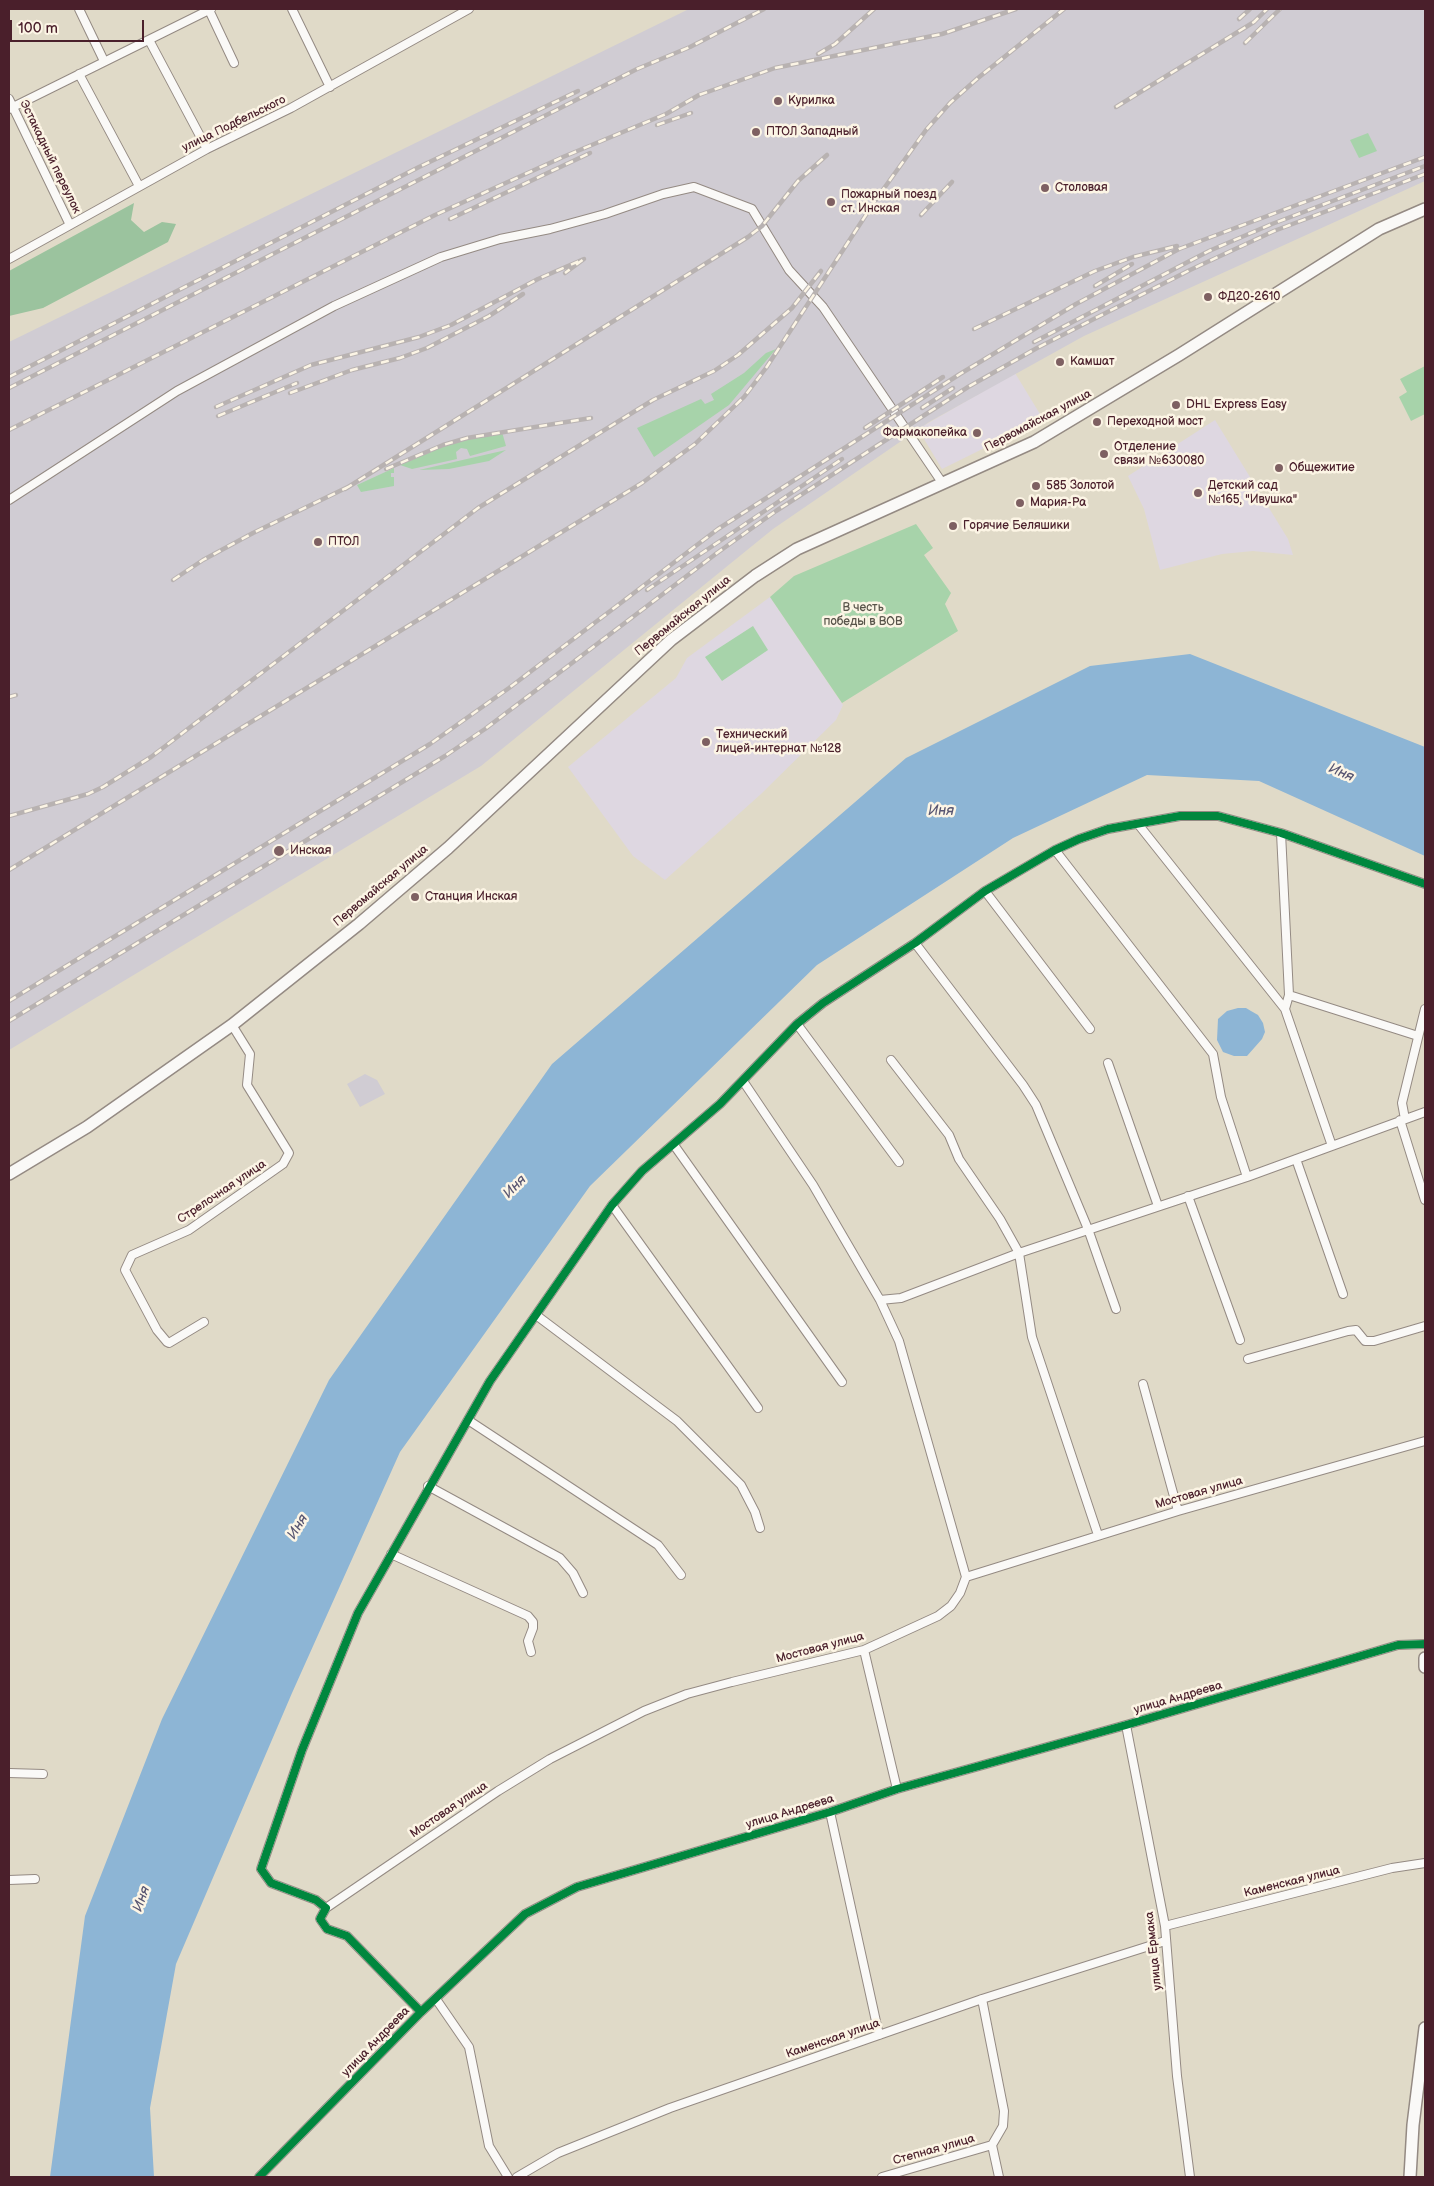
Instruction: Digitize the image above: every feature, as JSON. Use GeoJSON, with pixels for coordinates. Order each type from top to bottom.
{"type":"FeatureCollection","features":[{"type":"Feature","properties":{"kind":"main road","name":"Первомайская улица"},"geometry":{"type":"LineString","coordinates":[[9,1174],[87,1127],[232,1024],[377,909],[448,848],[671,640],[740,587],[797,550],[1034,442],[1164,364],[1379,229],[1425,209]]}},
{"type":"Feature","properties":{"kind":"main road"},"geometry":{"type":"LineString","coordinates":[[1425,1658],[1425,1667]]}},
{"type":"Feature","properties":{"kind":"main road"},"geometry":{"type":"LineString","coordinates":[[1410,2177],[1413,2125],[1425,2028]]}},
{"type":"Feature","properties":{"kind":"street"},"geometry":{"type":"LineString","coordinates":[[80,9],[104,61]]}},
{"type":"Feature","properties":{"kind":"street"},"geometry":{"type":"LineString","coordinates":[[10,105],[80,74],[210,9],[234,63]]}},
{"type":"Feature","properties":{"kind":"street"},"geometry":{"type":"LineString","coordinates":[[292,9],[330,87]]}},
{"type":"Feature","properties":{"kind":"street","name":"улица Подбельского"},"geometry":{"type":"LineString","coordinates":[[9,259],[207,149],[330,87],[469,9]]}},
{"type":"Feature","properties":{"kind":"street"},"geometry":{"type":"LineString","coordinates":[[149,40],[207,149]]}},
{"type":"Feature","properties":{"kind":"street"},"geometry":{"type":"LineString","coordinates":[[80,74],[139,186]]}},
{"type":"Feature","properties":{"kind":"street","name":"Эстакадный переулок"},"geometry":{"type":"LineString","coordinates":[[10,105],[70,225]]}},
{"type":"Feature","properties":{"kind":"street"},"geometry":{"type":"LineString","coordinates":[[9,500],[178,392],[334,306],[441,257],[500,238],[550,229],[605,214],[663,194],[694,187],[752,209],[789,270],[823,307],[944,484]]}},
{"type":"Feature","properties":{"kind":"street"},"geometry":{"type":"LineString","coordinates":[[421,2012],[347,1936],[327,1929],[320,1919],[326,1908],[316,1900],[271,1883],[261,1868],[302,1750],[358,1614],[428,1486],[490,1381],[612,1205],[642,1171],[674,1145],[743,1081],[797,1024],[824,1003],[915,943],[985,891],[1055,850],[1108,829],[1180,816],[1218,816],[1281,833],[1425,884]]}},
{"type":"Feature","properties":{"kind":"street"},"geometry":{"type":"LineString","coordinates":[[1138,824],[1285,1009],[1332,1146]]}},
{"type":"Feature","properties":{"kind":"street"},"geometry":{"type":"LineString","coordinates":[[1281,833],[1289,995],[1285,1009]]}},
{"type":"Feature","properties":{"kind":"street"},"geometry":{"type":"LineString","coordinates":[[1055,850],[1213,1054],[1220,1097],[1247,1177]]}},
{"type":"Feature","properties":{"kind":"street"},"geometry":{"type":"LineString","coordinates":[[985,891],[1090,1029]]}},
{"type":"Feature","properties":{"kind":"street"},"geometry":{"type":"LineString","coordinates":[[915,943],[1023,1085],[1036,1106],[1088,1229],[1116,1308]]}},
{"type":"Feature","properties":{"kind":"street"},"geometry":{"type":"LineString","coordinates":[[1289,995],[1418,1036]]}},
{"type":"Feature","properties":{"kind":"street"},"geometry":{"type":"LineString","coordinates":[[1425,1009],[1402,1103],[1402,1120],[1425,1200]]}},
{"type":"Feature","properties":{"kind":"street","name":"Стрелочная улица"},"geometry":{"type":"LineString","coordinates":[[204,1322],[170,1343],[166,1342],[157,1330],[125,1270],[132,1255],[189,1230],[283,1164],[289,1154],[247,1085],[250,1054],[232,1024]]}},
{"type":"Feature","properties":{"kind":"street"},"geometry":{"type":"LineString","coordinates":[[797,1024],[899,1162]]}},
{"type":"Feature","properties":{"kind":"street"},"geometry":{"type":"LineString","coordinates":[[891,1060],[949,1135],[960,1159],[1000,1219],[1019,1253],[1032,1337],[1098,1535]]}},
{"type":"Feature","properties":{"kind":"street"},"geometry":{"type":"LineString","coordinates":[[1108,1063],[1158,1206]]}},
{"type":"Feature","properties":{"kind":"street"},"geometry":{"type":"LineString","coordinates":[[743,1081],[813,1185],[880,1300],[899,1341],[966,1577]]}},
{"type":"Feature","properties":{"kind":"street"},"geometry":{"type":"LineString","coordinates":[[880,1300],[901,1298],[1019,1253],[1247,1177],[1425,1112]]}},
{"type":"Feature","properties":{"kind":"street"},"geometry":{"type":"LineString","coordinates":[[674,1145],[842,1382]]}},
{"type":"Feature","properties":{"kind":"street"},"geometry":{"type":"LineString","coordinates":[[1296,1159],[1343,1294]]}},
{"type":"Feature","properties":{"kind":"street"},"geometry":{"type":"LineString","coordinates":[[1188,1196],[1240,1340]]}},
{"type":"Feature","properties":{"kind":"street"},"geometry":{"type":"LineString","coordinates":[[612,1205],[758,1408]]}},
{"type":"Feature","properties":{"kind":"street"},"geometry":{"type":"LineString","coordinates":[[536,1315],[677,1421],[741,1484],[755,1512],[760,1528]]}},
{"type":"Feature","properties":{"kind":"street"},"geometry":{"type":"LineString","coordinates":[[1248,1359],[1348,1331],[1356,1330],[1365,1341],[1374,1341],[1425,1326]]}},
{"type":"Feature","properties":{"kind":"street"},"geometry":{"type":"LineString","coordinates":[[1143,1384],[1178,1511]]}},
{"type":"Feature","properties":{"kind":"street"},"geometry":{"type":"LineString","coordinates":[[468,1420],[658,1545],[681,1575]]}},
{"type":"Feature","properties":{"kind":"street","name":"Мостовая улица"},"geometry":{"type":"LineString","coordinates":[[326,1908],[505,1787],[550,1759],[644,1711],[714,1687],[864,1650],[938,1616],[951,1606],[960,1593],[966,1577],[1178,1511],[1425,1441]]}},
{"type":"Feature","properties":{"kind":"street"},"geometry":{"type":"LineString","coordinates":[[428,1486],[560,1558],[573,1573],[583,1593]]}},
{"type":"Feature","properties":{"kind":"street"},"geometry":{"type":"LineString","coordinates":[[391,1554],[528,1616],[533,1622],[533,1628],[528,1641],[531,1652]]}},
{"type":"Feature","properties":{"kind":"street","name":"улица Андреева"},"geometry":{"type":"LineString","coordinates":[[259,2177],[421,2012],[525,1914],[577,1886],[830,1812],[897,1789],[1126,1725],[1398,1645],[1425,1644]]}},
{"type":"Feature","properties":{"kind":"street"},"geometry":{"type":"LineString","coordinates":[[864,1650],[897,1789]]}},
{"type":"Feature","properties":{"kind":"street","name":"улица Ермака"},"geometry":{"type":"LineString","coordinates":[[1126,1725],[1165,1926],[1165,1942],[1190,2177]]}},
{"type":"Feature","properties":{"kind":"street"},"geometry":{"type":"LineString","coordinates":[[9,1773],[43,1774]]}},
{"type":"Feature","properties":{"kind":"street"},"geometry":{"type":"LineString","coordinates":[[830,1812],[879,2035]]}},
{"type":"Feature","properties":{"kind":"street","name":"Каменская улица"},"geometry":{"type":"LineString","coordinates":[[1165,1926],[1392,1868],[1425,1863]]}},
{"type":"Feature","properties":{"kind":"street"},"geometry":{"type":"LineString","coordinates":[[9,1880],[35,1879]]}},
{"type":"Feature","properties":{"kind":"street","name":"Каменская улица"},"geometry":{"type":"LineString","coordinates":[[517,2177],[558,2153],[670,2108],[982,1999],[1165,1942]]}},
{"type":"Feature","properties":{"kind":"street"},"geometry":{"type":"LineString","coordinates":[[436,1999],[469,2048],[488,2146],[508,2177]]}},
{"type":"Feature","properties":{"kind":"street"},"geometry":{"type":"LineString","coordinates":[[982,1999],[1004,2111],[1003,2126],[992,2145],[999,2177]]}},
{"type":"Feature","properties":{"kind":"street","name":"Степная улица"},"geometry":{"type":"LineString","coordinates":[[882,2177],[992,2145]]}},
{"type":"Feature","properties":{"kind":"shaded area","name":"Инская"},"geometry":{"type":"Polygon","coordinates":[[[689,9],[1425,9],[1425,181],[1084,336],[929,422],[773,529],[481,766],[9,1050],[9,342],[689,9]]]}},
{"type":"Feature","properties":{"kind":"shaded area"},"geometry":{"type":"Polygon","coordinates":[[[1015,373],[1043,419],[942,469],[918,429],[1015,373]]]}},
{"type":"Feature","properties":{"kind":"shaded area","name":"Детский сад №165, \"Ивушка\""},"geometry":{"type":"Polygon","coordinates":[[[1215,420],[1288,539],[1293,555],[1253,551],[1222,554],[1160,570],[1144,509],[1128,476],[1215,420]]]}},
{"type":"Feature","properties":{"kind":"shaded area","name":"Технический лицей-интернат №128"},"geometry":{"type":"Polygon","coordinates":[[[770,597],[843,705],[836,720],[761,794],[665,880],[633,856],[568,767],[676,678],[687,658],[770,597]]]}},
{"type":"Feature","properties":{"kind":"shaded area"},"geometry":{"type":"Polygon","coordinates":[[[365,1074],[377,1080],[385,1094],[360,1107],[347,1084],[365,1074]]]}},
{"type":"Feature","properties":{"kind":"green space"},"geometry":{"type":"Polygon","coordinates":[[[1368,133],[1377,151],[1359,158],[1350,140],[1368,133]]]}},
{"type":"Feature","properties":{"kind":"green space"},"geometry":{"type":"Polygon","coordinates":[[[134,203],[131,220],[144,232],[162,222],[176,224],[168,242],[43,308],[9,316],[9,271],[134,203]]]}},
{"type":"Feature","properties":{"kind":"green space"},"geometry":{"type":"Polygon","coordinates":[[[776,349],[729,405],[654,457],[637,428],[701,399],[705,404],[714,400],[711,394],[744,373],[766,353],[776,349]]]}},
{"type":"Feature","properties":{"kind":"green space"},"geometry":{"type":"Polygon","coordinates":[[[1425,366],[1425,414],[1411,421],[1399,397],[1407,392],[1400,379],[1425,366]]]}},
{"type":"Feature","properties":{"kind":"green space"},"geometry":{"type":"Polygon","coordinates":[[[502,432],[506,446],[470,456],[467,449],[461,448],[456,452],[457,459],[412,469],[400,465],[454,442],[502,432]]]}},
{"type":"Feature","properties":{"kind":"green space"},"geometry":{"type":"Polygon","coordinates":[[[506,450],[489,461],[449,469],[419,470],[506,450]]]}},
{"type":"Feature","properties":{"kind":"green space"},"geometry":{"type":"Polygon","coordinates":[[[394,468],[394,473],[391,473],[391,477],[394,477],[394,486],[361,492],[357,485],[394,468]]]}},
{"type":"Feature","properties":{"kind":"green space","name":"В честь победы в ВОВ"},"geometry":{"type":"Polygon","coordinates":[[[916,524],[933,548],[924,555],[951,593],[945,604],[958,631],[842,703],[770,597],[794,576],[916,524]]]}},
{"type":"Feature","properties":{"kind":"green space"},"geometry":{"type":"Polygon","coordinates":[[[753,626],[768,650],[722,681],[705,657],[753,626]]]}},
{"type":"Feature","properties":{"kind":"water","name":"Иня"},"geometry":{"type":"Polygon","coordinates":[[[1190,654],[1425,747],[1425,856],[1259,781],[1147,775],[1013,838],[817,965],[590,1186],[400,1452],[292,1693],[176,1964],[150,2108],[154,2177],[50,2177],[85,1916],[162,1719],[329,1380],[552,1064],[906,758],[1090,666],[1190,654]]]}},
{"type":"Feature","properties":{"kind":"water"},"geometry":{"type":"Polygon","coordinates":[[[1246,1008],[1258,1015],[1263,1023],[1265,1032],[1262,1039],[1247,1056],[1234,1056],[1223,1052],[1217,1040],[1218,1019],[1227,1011],[1246,1008]]]}},
{"type":"Feature","properties":{"kind":"railway"},"geometry":{"type":"LineString","coordinates":[[9,388],[637,69],[690,47],[764,9]]}},
{"type":"Feature","properties":{"kind":"railway"},"geometry":{"type":"LineString","coordinates":[[818,54],[835,44],[874,9]]}},
{"type":"Feature","properties":{"kind":"railway"},"geometry":{"type":"LineString","coordinates":[[9,430],[435,215],[563,157],[666,114],[699,95],[775,68],[942,34],[1016,9]]}},
{"type":"Feature","properties":{"kind":"railway"},"geometry":{"type":"LineString","coordinates":[[9,870],[642,483],[695,444],[744,397],[766,368],[877,198],[926,130],[950,103],[978,78],[1064,9]]}},
{"type":"Feature","properties":{"kind":"railway"},"geometry":{"type":"LineString","coordinates":[[1239,19],[1250,9]]}},
{"type":"Feature","properties":{"kind":"railway"},"geometry":{"type":"LineString","coordinates":[[1116,107],[1254,22],[1267,9]]}},
{"type":"Feature","properties":{"kind":"railway"},"geometry":{"type":"LineString","coordinates":[[1245,43],[1280,9]]}},
{"type":"Feature","properties":{"kind":"railway"},"geometry":{"type":"LineString","coordinates":[[9,377],[419,167],[578,91]]}},
{"type":"Feature","properties":{"kind":"railway"},"geometry":{"type":"LineString","coordinates":[[657,125],[691,113]]}},
{"type":"Feature","properties":{"kind":"railway"},"geometry":{"type":"LineString","coordinates":[[450,219],[590,153]]}},
{"type":"Feature","properties":{"kind":"railway"},"geometry":{"type":"LineString","coordinates":[[345,489],[748,237],[762,226],[798,181],[827,155]]}},
{"type":"Feature","properties":{"kind":"railway"},"geometry":{"type":"LineString","coordinates":[[9,1001],[430,744],[509,688],[718,529],[960,374],[1076,304],[1179,249],[1425,157]]}},
{"type":"Feature","properties":{"kind":"railway"},"geometry":{"type":"LineString","coordinates":[[1034,342],[1209,251],[1272,224],[1425,166]]}},
{"type":"Feature","properties":{"kind":"railway"},"geometry":{"type":"LineString","coordinates":[[9,1021],[445,756],[485,729],[717,553],[776,511],[968,387],[1037,348],[1190,270],[1274,231],[1425,174]]}},
{"type":"Feature","properties":{"kind":"railway"},"geometry":{"type":"LineString","coordinates":[[921,215],[952,182]]}},
{"type":"Feature","properties":{"kind":"railway"},"geometry":{"type":"LineString","coordinates":[[974,329],[1095,271],[1133,257],[1177,246]]}},
{"type":"Feature","properties":{"kind":"railway"},"geometry":{"type":"LineString","coordinates":[[216,407],[311,365],[419,337],[451,325],[538,279],[584,259],[565,273]]}},
{"type":"Feature","properties":{"kind":"railway"},"geometry":{"type":"LineString","coordinates":[[1095,286],[1132,264]]}},
{"type":"Feature","properties":{"kind":"railway"},"geometry":{"type":"LineString","coordinates":[[9,816],[88,794],[103,787],[151,757],[478,508],[653,400],[714,371],[738,355],[792,308],[821,271]]}},
{"type":"Feature","properties":{"kind":"railway"},"geometry":{"type":"LineString","coordinates":[[290,393],[352,370],[400,358],[427,348],[489,316],[523,294]]}},
{"type":"Feature","properties":{"kind":"railway"},"geometry":{"type":"LineString","coordinates":[[865,428],[943,377]]}},
{"type":"Feature","properties":{"kind":"railway"},"geometry":{"type":"LineString","coordinates":[[218,416],[297,383]]}},
{"type":"Feature","properties":{"kind":"railway"},"geometry":{"type":"LineString","coordinates":[[922,408],[953,388]]}},
{"type":"Feature","properties":{"kind":"railway"},"geometry":{"type":"LineString","coordinates":[[386,469],[443,445],[467,438],[591,418]]}},
{"type":"Feature","properties":{"kind":"railway"},"geometry":{"type":"LineString","coordinates":[[647,590],[842,459]]}},
{"type":"Feature","properties":{"kind":"railway"},"geometry":{"type":"LineString","coordinates":[[173,580],[203,560],[253,533],[350,486]]}},
{"type":"Feature","properties":{"kind":"railway"},"geometry":{"type":"LineString","coordinates":[[9,697],[16,695]]}},
{"type":"Feature","properties":{"kind":"cycle path"},"geometry":{"type":"LineString","coordinates":[[421,2012],[347,1936],[327,1929],[320,1919],[326,1908],[316,1900],[271,1883],[261,1869],[302,1750],[358,1613],[490,1381],[612,1205],[642,1171],[720,1104],[797,1024],[823,1003],[915,943],[985,891],[1055,850],[1079,839],[1108,829],[1180,816],[1218,816],[1281,833],[1425,884]]}},
{"type":"Feature","properties":{"kind":"cycle path"},"geometry":{"type":"LineString","coordinates":[[259,2177],[421,2012],[525,1914],[577,1887],[830,1812],[897,1789],[1126,1725],[1398,1645],[1425,1644]]}},
{"type":"Feature","properties":{"kind":"place","name":"Курилка"},"geometry":{"type":"Point","coordinates":[778,101]}},
{"type":"Feature","properties":{"kind":"place","name":"ПТОЛ Западный"},"geometry":{"type":"Point","coordinates":[756,132]}},
{"type":"Feature","properties":{"kind":"place","name":"Столовая"},"geometry":{"type":"Point","coordinates":[1045,188]}},
{"type":"Feature","properties":{"kind":"place","name":"Пожарный поезд ст. Инская"},"geometry":{"type":"Point","coordinates":[831,202]}},
{"type":"Feature","properties":{"kind":"place","name":"ФД20-2610"},"geometry":{"type":"Point","coordinates":[1208,297]}},
{"type":"Feature","properties":{"kind":"place","name":"Камшат"},"geometry":{"type":"Point","coordinates":[1060,362]}},
{"type":"Feature","properties":{"kind":"place","name":"DHL Express Easy"},"geometry":{"type":"Point","coordinates":[1176,405]}},
{"type":"Feature","properties":{"kind":"place","name":"Переходной мост"},"geometry":{"type":"Point","coordinates":[1097,422]}},
{"type":"Feature","properties":{"kind":"place","name":"Фармакопейка"},"geometry":{"type":"Point","coordinates":[977,433]}},
{"type":"Feature","properties":{"kind":"place","name":"Отделение связи №630080"},"geometry":{"type":"Point","coordinates":[1104,454]}},
{"type":"Feature","properties":{"kind":"place","name":"Общежитие"},"geometry":{"type":"Point","coordinates":[1279,468]}},
{"type":"Feature","properties":{"kind":"place","name":"585 Золотой"},"geometry":{"type":"Point","coordinates":[1036,486]}},
{"type":"Feature","properties":{"kind":"place","name":"Детский сад №165, \"Ивушка\""},"geometry":{"type":"Point","coordinates":[1198,493]}},
{"type":"Feature","properties":{"kind":"place","name":"Мария-Ра"},"geometry":{"type":"Point","coordinates":[1020,503]}},
{"type":"Feature","properties":{"kind":"place","name":"Горячие Беляшики"},"geometry":{"type":"Point","coordinates":[953,526]}},
{"type":"Feature","properties":{"kind":"place","name":"ПТОЛ"},"geometry":{"type":"Point","coordinates":[318,542]}},
{"type":"Feature","properties":{"kind":"place","name":"Технический лицей-интернат №128"},"geometry":{"type":"Point","coordinates":[706,742]}},
{"type":"Feature","properties":{"kind":"place","name":"Инская"},"geometry":{"type":"Point","coordinates":[279,851]}},
{"type":"Feature","properties":{"kind":"place","name":"Станция Инская"},"geometry":{"type":"Point","coordinates":[415,897]}}]}
